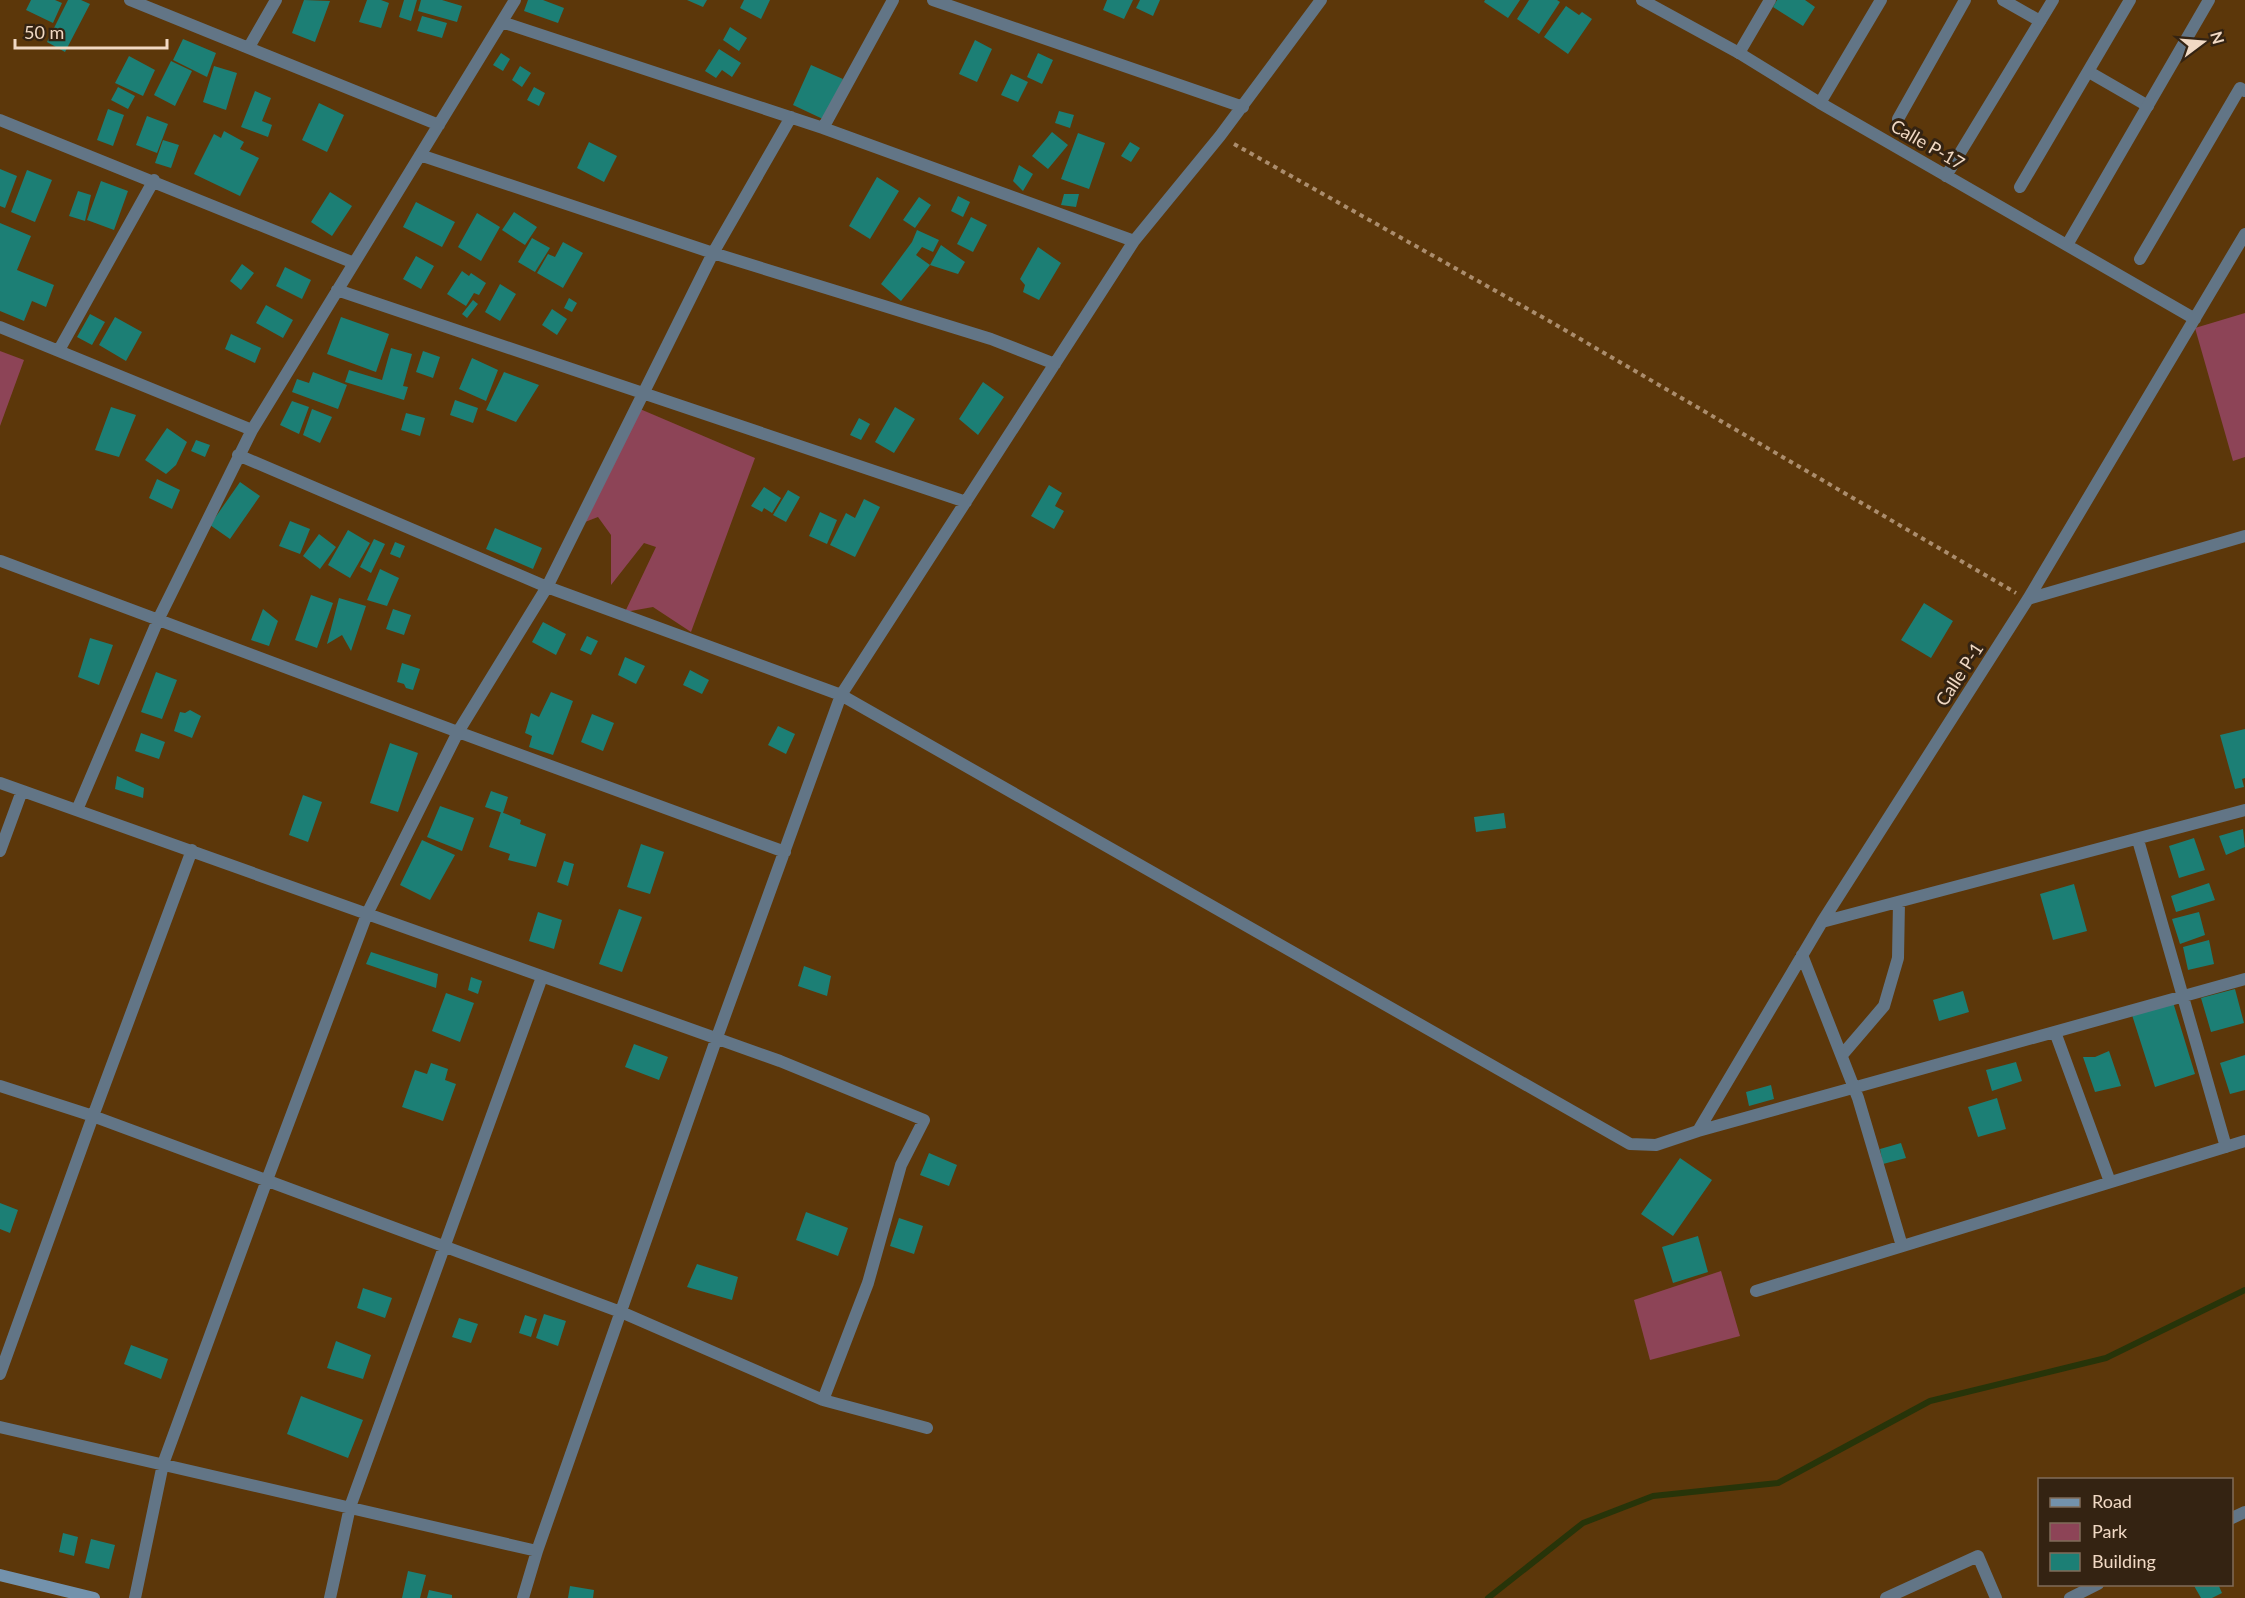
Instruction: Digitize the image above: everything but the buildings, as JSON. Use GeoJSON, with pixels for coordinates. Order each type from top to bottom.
{"type":"FeatureCollection","features":[{"type":"Feature","properties":{"kind":"main road"},"geometry":{"type":"LineString","coordinates":[[0,1575],[94,1598]]}},
{"type":"Feature","properties":{"kind":"street"},"geometry":{"type":"LineString","coordinates":[[130,0],[439,125]]}},
{"type":"Feature","properties":{"kind":"street"},"geometry":{"type":"LineString","coordinates":[[249,47],[276,0]]}},
{"type":"Feature","properties":{"kind":"street"},"geometry":{"type":"LineString","coordinates":[[77,810],[158,620],[238,455],[515,0]]}},
{"type":"Feature","properties":{"kind":"street"},"geometry":{"type":"LineString","coordinates":[[823,128],[893,0]]}},
{"type":"Feature","properties":{"kind":"street"},"geometry":{"type":"LineString","coordinates":[[933,0],[1243,107]]}},
{"type":"Feature","properties":{"kind":"street"},"geometry":{"type":"LineString","coordinates":[[523,1598],[537,1551],[716,1040],[841,695],[1134,241],[1243,107],[1321,0]]}},
{"type":"Feature","properties":{"kind":"street","name":"Calle P-17"},"geometry":{"type":"LineString","coordinates":[[1642,0],[1739,53],[1946,176],[2195,319]]}},
{"type":"Feature","properties":{"kind":"street"},"geometry":{"type":"LineString","coordinates":[[1739,53],[1770,0]]}},
{"type":"Feature","properties":{"kind":"street"},"geometry":{"type":"LineString","coordinates":[[1820,102],[1881,0]]}},
{"type":"Feature","properties":{"kind":"street"},"geometry":{"type":"LineString","coordinates":[[1898,119],[1965,0]]}},
{"type":"Feature","properties":{"kind":"street"},"geometry":{"type":"LineString","coordinates":[[2003,0],[2040,21]]}},
{"type":"Feature","properties":{"kind":"street"},"geometry":{"type":"LineString","coordinates":[[1946,176],[2053,0]]}},
{"type":"Feature","properties":{"kind":"street"},"geometry":{"type":"LineString","coordinates":[[2020,187],[2130,0]]}},
{"type":"Feature","properties":{"kind":"street"},"geometry":{"type":"LineString","coordinates":[[2067,245],[2210,0]]}},
{"type":"Feature","properties":{"kind":"street"},"geometry":{"type":"LineString","coordinates":[[502,22],[823,128],[1134,241]]}},
{"type":"Feature","properties":{"kind":"street"},"geometry":{"type":"LineString","coordinates":[[2089,72],[2148,106]]}},
{"type":"Feature","properties":{"kind":"street"},"geometry":{"type":"LineString","coordinates":[[2140,260],[2241,88],[2245,91]]}},
{"type":"Feature","properties":{"kind":"street"},"geometry":{"type":"LineString","coordinates":[[135,1598],[163,1464],[368,914],[458,732],[546,587],[713,253],[790,117]]}},
{"type":"Feature","properties":{"kind":"street"},"geometry":{"type":"LineString","coordinates":[[0,120],[154,180],[354,263]]}},
{"type":"Feature","properties":{"kind":"street"},"geometry":{"type":"LineString","coordinates":[[420,155],[713,253],[991,339],[1055,364]]}},
{"type":"Feature","properties":{"kind":"street"},"geometry":{"type":"LineString","coordinates":[[59,350],[154,180]]}},
{"type":"Feature","properties":{"kind":"street","name":"Calle P-1"},"geometry":{"type":"LineString","coordinates":[[1698,1131],[1822,922],[2028,599],[2245,234]]}},
{"type":"Feature","properties":{"kind":"street"},"geometry":{"type":"LineString","coordinates":[[337,290],[966,502]]}},
{"type":"Feature","properties":{"kind":"street"},"geometry":{"type":"LineString","coordinates":[[0,327],[252,430]]}},
{"type":"Feature","properties":{"kind":"street"},"geometry":{"type":"LineString","coordinates":[[238,455],[546,587],[841,695],[1630,1144],[1656,1145],[1698,1131],[2245,979]]}},
{"type":"Feature","properties":{"kind":"street"},"geometry":{"type":"LineString","coordinates":[[2028,599],[2245,536]]}},
{"type":"Feature","properties":{"kind":"street"},"geometry":{"type":"LineString","coordinates":[[1,561],[784,852]]}},
{"type":"Feature","properties":{"kind":"street"},"geometry":{"type":"LineString","coordinates":[[0,783],[780,1061],[924,1120],[901,1165],[868,1283],[824,1400]]}},
{"type":"Feature","properties":{"kind":"street"},"geometry":{"type":"LineString","coordinates":[[0,850],[22,791]]}},
{"type":"Feature","properties":{"kind":"street"},"geometry":{"type":"LineString","coordinates":[[1822,922],[2245,810]]}},
{"type":"Feature","properties":{"kind":"street"},"geometry":{"type":"LineString","coordinates":[[2138,840],[2226,1147]]}},
{"type":"Feature","properties":{"kind":"street"},"geometry":{"type":"LineString","coordinates":[[0,1374],[192,850]]}},
{"type":"Feature","properties":{"kind":"street"},"geometry":{"type":"LineString","coordinates":[[1842,1055],[1884,1006],[1898,958],[1899,902]]}},
{"type":"Feature","properties":{"kind":"street"},"geometry":{"type":"LineString","coordinates":[[1802,955],[1854,1088],[1902,1246]]}},
{"type":"Feature","properties":{"kind":"street"},"geometry":{"type":"LineString","coordinates":[[330,1598],[350,1507],[542,977]]}},
{"type":"Feature","properties":{"kind":"street"},"geometry":{"type":"LineString","coordinates":[[2055,1032],[2110,1182]]}},
{"type":"Feature","properties":{"kind":"street"},"geometry":{"type":"LineString","coordinates":[[0,1086],[93,1116],[621,1312],[824,1400],[927,1428]]}},
{"type":"Feature","properties":{"kind":"street"},"geometry":{"type":"LineString","coordinates":[[1756,1291],[2245,1141]]}},
{"type":"Feature","properties":{"kind":"street"},"geometry":{"type":"LineString","coordinates":[[0,1426],[537,1551]]}},
{"type":"Feature","properties":{"kind":"street"},"geometry":{"type":"LineString","coordinates":[[1886,1598],[1978,1556],[1996,1598]]}},
{"type":"Feature","properties":{"kind":"street"},"geometry":{"type":"LineString","coordinates":[[2070,1598],[2094,1586]]}},
{"type":"Feature","properties":{"kind":"path"},"geometry":{"type":"LineString","coordinates":[[1220,136],[1551,322],[2028,599]]}},
{"type":"Feature","properties":{"kind":"green space"},"geometry":{"type":"Polygon","coordinates":[[[2245,313],[2245,457],[2233,461],[2195,328],[2245,313]]]}},
{"type":"Feature","properties":{"kind":"green space"},"geometry":{"type":"Polygon","coordinates":[[[0,351],[24,360],[0,426],[0,351]]]}},
{"type":"Feature","properties":{"kind":"green space"},"geometry":{"type":"Polygon","coordinates":[[[640,409],[755,458],[691,632],[653,607],[625,612],[656,547],[644,543],[611,585],[611,535],[598,517],[585,522],[640,409]]]}},
{"type":"Feature","properties":{"kind":"green space"},"geometry":{"type":"Polygon","coordinates":[[[1721,1271],[1740,1336],[1650,1360],[1634,1300],[1721,1271]]]}},
{"type":"Feature","properties":{"kind":"waterway"},"geometry":{"type":"LineString","coordinates":[[1488,1598],[1583,1523],[1653,1496],[1778,1483],[1930,1401],[2106,1358],[2245,1290]]}}]}
